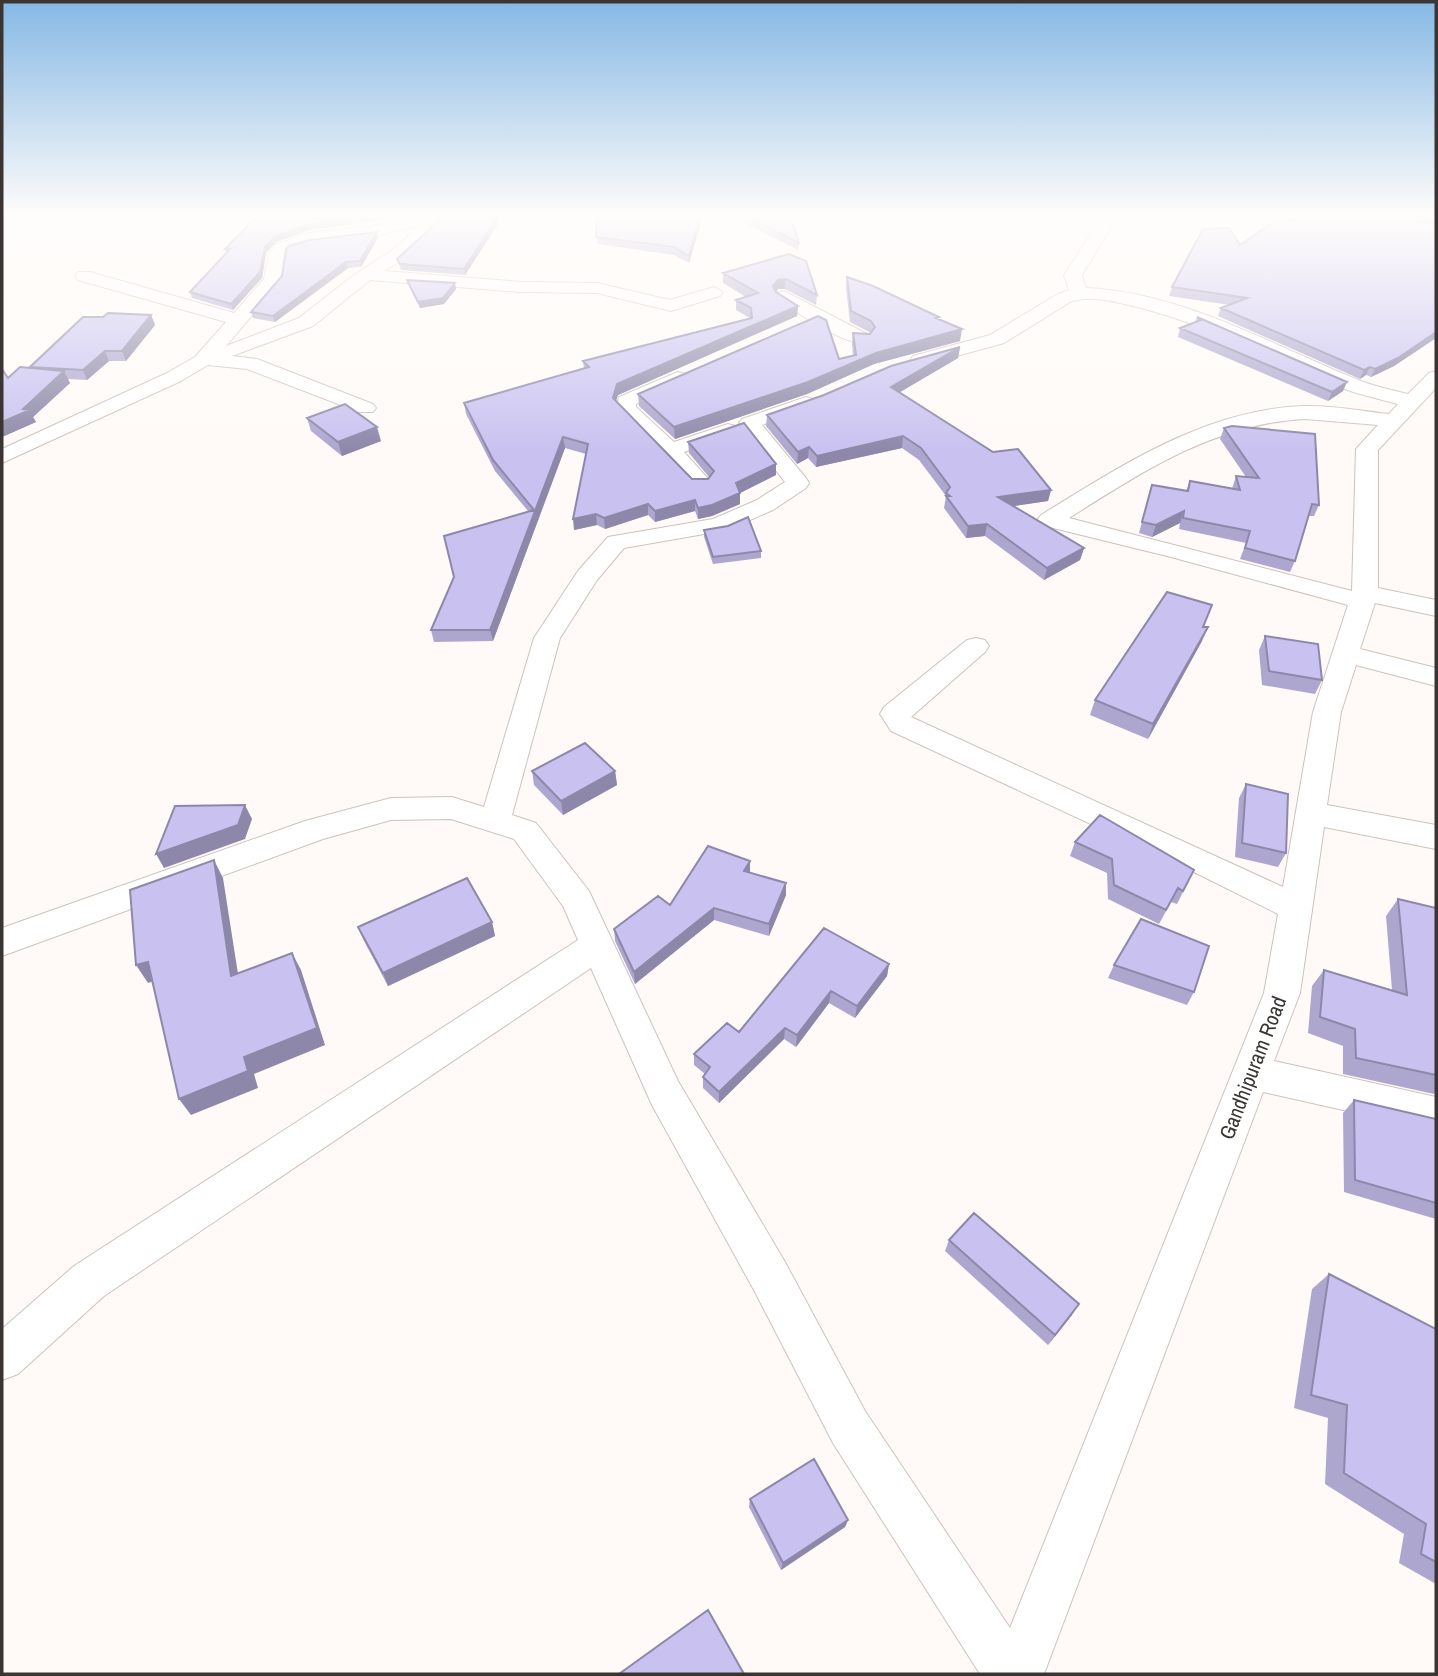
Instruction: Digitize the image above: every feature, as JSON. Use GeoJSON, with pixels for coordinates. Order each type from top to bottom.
{"type":"FeatureCollection","features":[{"type":"Feature","properties":{"kind":"street"},"geometry":{"type":"LineString","coordinates":[[148,294],[236,319]]}},
{"type":"Feature","properties":{"kind":"street"},"geometry":{"type":"LineString","coordinates":[[202,361],[260,294]]}},
{"type":"Feature","properties":{"kind":"street"},"geometry":{"type":"LineString","coordinates":[[2,457],[174,377],[202,361],[306,322],[341,294]]}},
{"type":"Feature","properties":{"kind":"street"},"geometry":{"type":"LineString","coordinates":[[623,294],[671,306],[707,294]]}},
{"type":"Feature","properties":{"kind":"street"},"geometry":{"type":"LineString","coordinates":[[905,364],[997,339],[1064,298],[1075,294]]}},
{"type":"Feature","properties":{"kind":"street"},"geometry":{"type":"LineString","coordinates":[[1091,294],[1128,298],[1184,313],[1230,330],[1352,385],[1414,400]]}},
{"type":"Feature","properties":{"kind":"street"},"geometry":{"type":"LineString","coordinates":[[784,296],[817,317],[862,339]]}},
{"type":"Feature","properties":{"kind":"street"},"geometry":{"type":"LineString","coordinates":[[792,327],[817,317]]}},
{"type":"Feature","properties":{"kind":"street"},"geometry":{"type":"LineString","coordinates":[[202,361],[250,363],[366,408]]}},
{"type":"Feature","properties":{"kind":"street"},"geometry":{"type":"LineString","coordinates":[[696,370],[626,401],[626,409],[700,482]]}},
{"type":"Feature","properties":{"kind":"street"},"geometry":{"type":"LineString","coordinates":[[670,450],[826,396]]}},
{"type":"Feature","properties":{"kind":"street"},"geometry":{"type":"LineString","coordinates":[[1414,400],[1241,421],[1185,441],[1145,461],[1049,520],[1364,597],[1436,608]]}},
{"type":"Feature","properties":{"kind":"street","name":"Gandhipuram Road"},"geometry":{"type":"LineString","coordinates":[[1018,1674],[1282,993],[1327,712],[1364,597],[1367,449],[1414,400]]}},
{"type":"Feature","properties":{"kind":"street"},"geometry":{"type":"LineString","coordinates":[[495,820],[547,638],[587,576],[616,542],[719,524],[765,505],[798,483],[749,423]]}},
{"type":"Feature","properties":{"kind":"street"},"geometry":{"type":"LineString","coordinates":[[976,646],[894,713],[901,724],[1206,863],[1295,908]]}},
{"type":"Feature","properties":{"kind":"street"},"geometry":{"type":"LineString","coordinates":[[1345,654],[1436,677]]}},
{"type":"Feature","properties":{"kind":"street"},"geometry":{"type":"LineString","coordinates":[[2,942],[316,829],[391,808],[452,808],[524,831],[577,900],[665,1093],[770,1277],[849,1427],[1010,1674]]}},
{"type":"Feature","properties":{"kind":"street"},"geometry":{"type":"LineString","coordinates":[[1311,813],[1436,837]]}},
{"type":"Feature","properties":{"kind":"street"},"geometry":{"type":"LineString","coordinates":[[2,1358],[89,1281],[598,945]]}},
{"type":"Feature","properties":{"kind":"street"},"geometry":{"type":"LineString","coordinates":[[1251,1073],[1436,1114]]}},
{"type":"Feature","properties":{"kind":"building"},"geometry":{"type":"Polygon","coordinates":[[[198,294],[240,294],[231,304],[198,294]]]}},
{"type":"Feature","properties":{"kind":"building"},"geometry":{"type":"Polygon","coordinates":[[[266,294],[302,294],[273,316],[251,312],[266,294]]]}},
{"type":"Feature","properties":{"kind":"building"},"geometry":{"type":"Polygon","coordinates":[[[414,294],[446,294],[443,298],[418,302],[414,294]]]}},
{"type":"Feature","properties":{"kind":"building"},"geometry":{"type":"Polygon","coordinates":[[[754,294],[779,294],[798,306],[617,384],[613,398],[692,479],[708,479],[714,471],[688,442],[744,423],[776,464],[736,483],[740,493],[712,505],[698,508],[695,500],[655,511],[648,504],[604,518],[596,514],[573,519],[588,444],[563,437],[490,630],[431,630],[454,577],[444,536],[534,510],[493,460],[464,403],[589,367],[583,361],[752,318],[751,308],[736,300],[754,294]]]}},
{"type":"Feature","properties":{"kind":"building"},"geometry":{"type":"Polygon","coordinates":[[[849,294],[890,294],[962,329],[876,353],[808,382],[674,427],[638,394],[818,316],[826,320],[839,359],[856,355],[853,333],[870,334],[875,327],[871,321],[851,311],[849,294]]]}},
{"type":"Feature","properties":{"kind":"building"},"geometry":{"type":"Polygon","coordinates":[[[1221,294],[1436,294],[1436,332],[1398,358],[1375,369],[1370,367],[1364,370],[1221,308],[1247,298],[1221,294]]]}},
{"type":"Feature","properties":{"kind":"building"},"geometry":{"type":"Polygon","coordinates":[[[108,313],[151,315],[122,351],[105,351],[83,370],[30,367],[83,317],[103,317],[108,313]]]}},
{"type":"Feature","properties":{"kind":"building"},"geometry":{"type":"Polygon","coordinates":[[[1197,317],[1347,382],[1332,392],[1180,328],[1201,320],[1197,317]]]}},
{"type":"Feature","properties":{"kind":"building"},"geometry":{"type":"Polygon","coordinates":[[[960,347],[891,387],[993,452],[1018,449],[1051,490],[998,497],[1084,548],[1047,568],[987,524],[968,526],[946,496],[950,496],[946,493],[950,487],[921,448],[903,436],[817,456],[809,447],[798,452],[767,415],[824,395],[891,366],[960,347]]]}},
{"type":"Feature","properties":{"kind":"building"},"geometry":{"type":"Polygon","coordinates":[[[20,367],[64,371],[23,409],[30,410],[2,422],[2,369],[8,378],[20,367]]]}},
{"type":"Feature","properties":{"kind":"building"},"geometry":{"type":"Polygon","coordinates":[[[345,404],[377,427],[338,442],[307,418],[345,404]]]}},
{"type":"Feature","properties":{"kind":"building"},"geometry":{"type":"Polygon","coordinates":[[[1232,426],[1315,434],[1319,505],[1312,504],[1295,561],[1245,548],[1250,531],[1183,518],[1184,511],[1156,525],[1142,522],[1152,485],[1188,491],[1190,481],[1240,490],[1236,476],[1259,478],[1224,428],[1232,426]]]}},
{"type":"Feature","properties":{"kind":"building"},"geometry":{"type":"Polygon","coordinates":[[[748,517],[761,551],[713,557],[704,530],[728,526],[748,517]]]}},
{"type":"Feature","properties":{"kind":"building"},"geometry":{"type":"Polygon","coordinates":[[[1167,592],[1212,605],[1203,627],[1208,627],[1153,724],[1095,700],[1167,592]]]}},
{"type":"Feature","properties":{"kind":"building"},"geometry":{"type":"Polygon","coordinates":[[[1265,636],[1318,644],[1322,680],[1269,671],[1265,636]]]}},
{"type":"Feature","properties":{"kind":"building"},"geometry":{"type":"Polygon","coordinates":[[[585,743],[615,771],[561,801],[532,771],[585,743]]]}},
{"type":"Feature","properties":{"kind":"building"},"geometry":{"type":"Polygon","coordinates":[[[1246,784],[1288,794],[1286,853],[1242,843],[1246,784]]]}},
{"type":"Feature","properties":{"kind":"building"},"geometry":{"type":"Polygon","coordinates":[[[245,805],[238,825],[156,854],[175,806],[245,805]]]}},
{"type":"Feature","properties":{"kind":"building"},"geometry":{"type":"Polygon","coordinates":[[[1100,815],[1194,870],[1183,891],[1178,888],[1166,910],[1114,885],[1112,859],[1075,842],[1100,815]]]}},
{"type":"Feature","properties":{"kind":"building"},"geometry":{"type":"Polygon","coordinates":[[[708,846],[750,861],[744,871],[786,883],[769,924],[714,908],[634,972],[614,929],[658,896],[670,905],[708,846]]]}},
{"type":"Feature","properties":{"kind":"building"},"geometry":{"type":"Polygon","coordinates":[[[214,860],[231,976],[292,953],[317,1028],[244,1057],[248,1071],[179,1099],[148,962],[136,965],[130,890],[214,860]]]}},
{"type":"Feature","properties":{"kind":"building"},"geometry":{"type":"Polygon","coordinates":[[[467,878],[492,922],[383,973],[358,927],[467,878]]]}},
{"type":"Feature","properties":{"kind":"building"},"geometry":{"type":"Polygon","coordinates":[[[1398,899],[1436,908],[1436,1075],[1356,1058],[1355,1029],[1320,1017],[1324,970],[1407,995],[1398,899]]]}},
{"type":"Feature","properties":{"kind":"building"},"geometry":{"type":"Polygon","coordinates":[[[1141,919],[1209,946],[1194,992],[1114,965],[1141,919]]]}},
{"type":"Feature","properties":{"kind":"building"},"geometry":{"type":"Polygon","coordinates":[[[824,928],[889,964],[857,1006],[831,991],[797,1035],[785,1028],[719,1092],[703,1077],[710,1067],[694,1054],[727,1023],[739,1032],[824,928]]]}},
{"type":"Feature","properties":{"kind":"building"},"geometry":{"type":"Polygon","coordinates":[[[1354,1100],[1436,1119],[1436,1203],[1355,1180],[1354,1100]]]}},
{"type":"Feature","properties":{"kind":"building"},"geometry":{"type":"Polygon","coordinates":[[[974,1213],[1079,1304],[1055,1335],[949,1240],[974,1213]]]}},
{"type":"Feature","properties":{"kind":"building"},"geometry":{"type":"Polygon","coordinates":[[[1329,1274],[1436,1329],[1436,1562],[1421,1554],[1426,1524],[1344,1473],[1347,1405],[1311,1395],[1329,1274]]]}},
{"type":"Feature","properties":{"kind":"building"},"geometry":{"type":"Polygon","coordinates":[[[814,1459],[848,1520],[783,1563],[750,1499],[814,1459]]]}},
{"type":"Feature","properties":{"kind":"building"},"geometry":{"type":"Polygon","coordinates":[[[708,1610],[744,1674],[619,1674],[708,1610]]]}}]}
